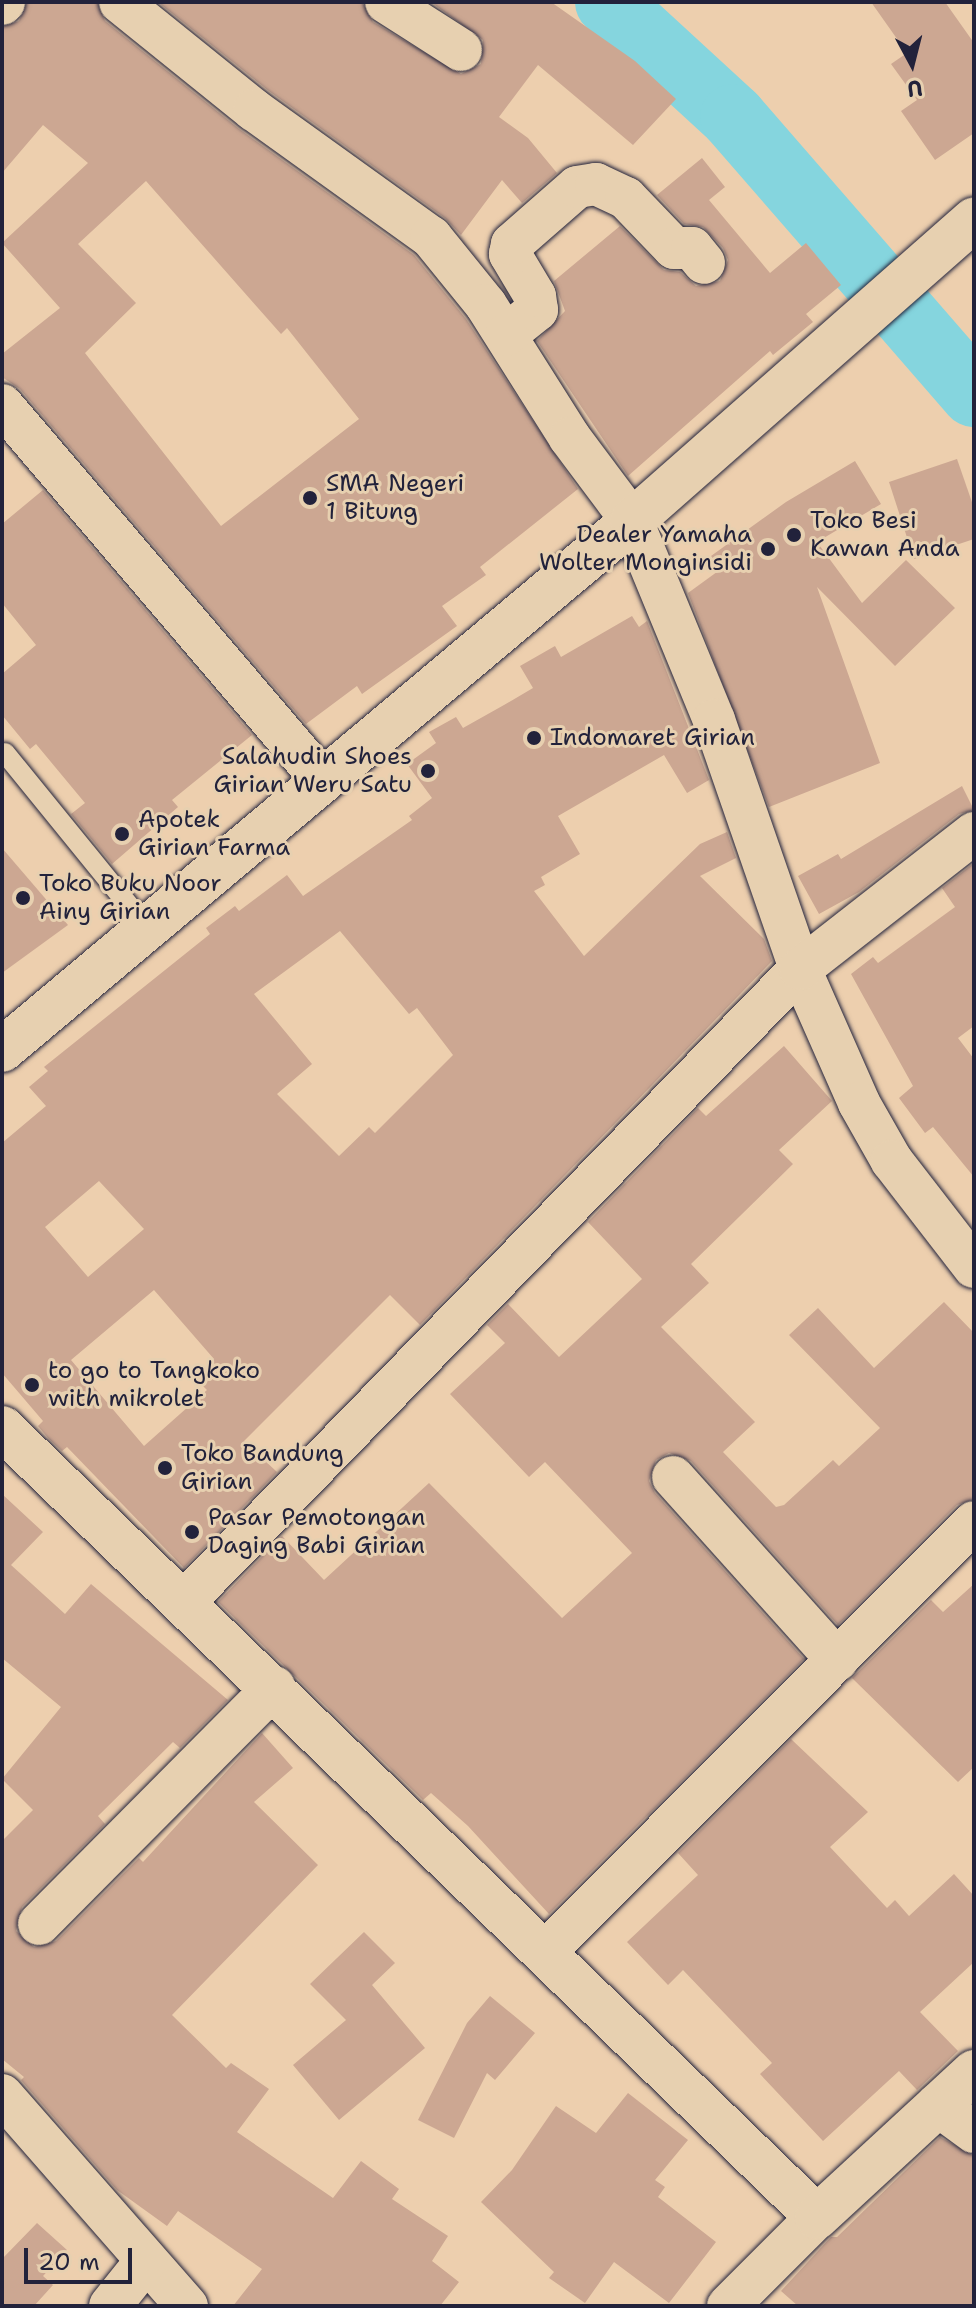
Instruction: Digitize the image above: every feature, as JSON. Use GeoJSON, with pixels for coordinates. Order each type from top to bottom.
{"type":"FeatureCollection","features":[{"type":"Feature","properties":{"kind":"highway"},"geometry":{"type":"LineString","coordinates":[[4,1046],[632,521],[964,230]]}},
{"type":"Feature","properties":{"kind":"highway"},"geometry":{"type":"LineString","coordinates":[[2,1428],[274,1687],[817,2217],[974,2072]]}},
{"type":"Feature","properties":{"kind":"street"},"geometry":{"type":"LineString","coordinates":[[120,2],[254,110],[431,237],[506,335],[570,438],[632,521],[714,720],[800,969],[859,1103],[892,1161],[974,1267]]}},
{"type":"Feature","properties":{"kind":"street"},"geometry":{"type":"LineString","coordinates":[[386,2],[461,50]]}},
{"type":"Feature","properties":{"kind":"street"},"geometry":{"type":"LineString","coordinates":[[506,335],[537,310],[535,296],[510,254],[512,244],[577,187],[596,184],[626,198],[674,248],[692,248],[704,263]]}},
{"type":"Feature","properties":{"kind":"street"},"geometry":{"type":"LineString","coordinates":[[2,405],[322,780]]}},
{"type":"Feature","properties":{"kind":"street"},"geometry":{"type":"LineString","coordinates":[[185,1601],[800,969],[974,833]]}},
{"type":"Feature","properties":{"kind":"street"},"geometry":{"type":"LineString","coordinates":[[673,1477],[837,1660]]}},
{"type":"Feature","properties":{"kind":"street"},"geometry":{"type":"LineString","coordinates":[[545,1952],[974,1522]]}},
{"type":"Feature","properties":{"kind":"street"},"geometry":{"type":"LineString","coordinates":[[39,1924],[274,1687]]}},
{"type":"Feature","properties":{"kind":"street"},"geometry":{"type":"LineString","coordinates":[[2,2095],[187,2306]]}},
{"type":"Feature","properties":{"kind":"street"},"geometry":{"type":"LineString","coordinates":[[937,2105],[974,2132]]}},
{"type":"Feature","properties":{"kind":"street"},"geometry":{"type":"LineString","coordinates":[[728,2306],[817,2217]]}},
{"type":"Feature","properties":{"kind":"street"},"geometry":{"type":"LineString","coordinates":[[110,2306],[146,2261]]}},
{"type":"Feature","properties":{"kind":"lane"},"geometry":{"type":"LineString","coordinates":[[5,753],[147,928]]}},
{"type":"Feature","properties":{"kind":"building"},"geometry":{"type":"Polygon","coordinates":[[[27,2],[97,2],[105,21],[239,129],[414,255],[466,319],[578,489],[480,567],[486,575],[442,606],[457,626],[362,694],[357,686],[306,724],[20,389],[2,377],[2,354],[60,308],[2,243],[88,163],[43,125],[2,173],[2,27],[19,21],[27,2]],[[146,181],[78,244],[136,303],[85,353],[221,526],[359,419],[287,328],[281,334],[146,181]]]}},
{"type":"Feature","properties":{"kind":"building"},"geometry":{"type":"Polygon","coordinates":[[[158,2],[362,2],[373,22],[461,74],[481,64],[483,40],[431,2],[551,2],[635,61],[676,99],[633,145],[538,65],[499,117],[528,138],[557,173],[522,203],[502,180],[461,235],[445,218],[269,91],[158,2]]]}},
{"type":"Feature","properties":{"kind":"building"},"geometry":{"type":"Polygon","coordinates":[[[871,2],[945,2],[974,43],[974,133],[935,160],[901,111],[917,100],[891,64],[907,53],[871,2]]]}},
{"type":"Feature","properties":{"kind":"building"},"geometry":{"type":"Polygon","coordinates":[[[702,158],[725,187],[709,200],[770,273],[806,243],[841,285],[806,314],[813,322],[773,355],[770,351],[628,476],[537,341],[565,311],[554,281],[620,226],[664,270],[680,272],[696,286],[720,281],[728,260],[723,248],[703,227],[684,224],[657,195],[702,158]]]}},
{"type":"Feature","properties":{"kind":"building"},"geometry":{"type":"Polygon","coordinates":[[[957,459],[974,508],[974,539],[914,559],[889,482],[957,459]]]}},
{"type":"Feature","properties":{"kind":"building"},"geometry":{"type":"Polygon","coordinates":[[[855,461],[881,504],[817,542],[862,603],[906,560],[955,608],[895,666],[817,587],[880,763],[769,807],[688,593],[721,569],[711,556],[786,502],[855,461]]]}},
{"type":"Feature","properties":{"kind":"building"},"geometry":{"type":"Polygon","coordinates":[[[43,490],[252,735],[172,800],[178,807],[112,864],[71,814],[85,803],[36,744],[30,749],[2,715],[2,674],[36,645],[2,603],[2,524],[43,490]]]}},
{"type":"Feature","properties":{"kind":"building"},"geometry":{"type":"Polygon","coordinates":[[[632,616],[639,627],[647,621],[709,780],[687,793],[664,755],[558,816],[580,854],[541,877],[545,885],[534,891],[584,956],[700,844],[727,832],[736,858],[700,876],[764,939],[772,961],[420,1325],[390,1295],[244,1441],[277,1472],[184,1568],[67,1447],[62,1451],[48,1438],[38,1426],[43,1421],[2,1373],[2,1143],[46,1106],[29,1087],[48,1071],[44,1067],[210,934],[206,928],[235,906],[239,911],[287,875],[303,896],[412,820],[409,816],[432,798],[407,764],[436,743],[429,732],[456,717],[463,728],[504,705],[533,688],[520,666],[555,646],[561,657],[632,616]],[[340,931],[254,994],[312,1064],[277,1094],[339,1156],[369,1127],[375,1133],[453,1055],[417,1008],[409,1014],[340,931]],[[99,1181],[45,1227],[88,1277],[144,1229],[99,1181]],[[154,1290],[71,1360],[144,1446],[207,1390],[195,1378],[214,1359],[154,1290]]]}},
{"type":"Feature","properties":{"kind":"building"},"geometry":{"type":"Polygon","coordinates":[[[962,786],[974,810],[959,814],[859,892],[819,914],[798,876],[838,854],[841,859],[962,786]]]}},
{"type":"Feature","properties":{"kind":"building","name":"Toko Buku Noor Ainy Girian"},"geometry":{"type":"Polygon","coordinates":[[[2,848],[68,925],[2,973],[2,848]]]}},
{"type":"Feature","properties":{"kind":"building"},"geometry":{"type":"Polygon","coordinates":[[[974,863],[974,1026],[958,1038],[974,1059],[974,1177],[933,1127],[925,1133],[899,1098],[913,1086],[851,974],[873,957],[878,963],[955,907],[942,888],[974,863]]]}},
{"type":"Feature","properties":{"kind":"building"},"geometry":{"type":"Polygon","coordinates":[[[784,1046],[832,1101],[779,1150],[793,1164],[691,1264],[709,1283],[661,1327],[755,1422],[723,1452],[776,1507],[784,1505],[833,1460],[839,1466],[880,1428],[789,1335],[818,1308],[874,1368],[944,1302],[974,1333],[974,1499],[957,1505],[838,1625],[691,1461],[669,1453],[656,1460],[649,1481],[655,1493],[804,1659],[549,1914],[468,1826],[431,1793],[423,1800],[218,1602],[282,1536],[324,1580],[429,1483],[562,1618],[632,1553],[545,1462],[529,1477],[450,1394],[505,1343],[487,1325],[508,1304],[559,1357],[642,1279],[588,1222],[698,1108],[706,1116],[784,1046]]]}},
{"type":"Feature","properties":{"kind":"building"},"geometry":{"type":"Polygon","coordinates":[[[2,1494],[43,1532],[11,1565],[65,1614],[91,1584],[228,1700],[180,1748],[173,1742],[98,1816],[105,1824],[22,1907],[16,1931],[34,1947],[56,1941],[139,1858],[143,1862],[262,1733],[293,1768],[254,1802],[318,1865],[172,2015],[226,2068],[231,2063],[269,2089],[237,2132],[333,2198],[361,2161],[399,2189],[392,2199],[448,2236],[432,2261],[459,2282],[440,2306],[233,2306],[262,2269],[178,2211],[167,2226],[117,2190],[21,2080],[24,2077],[2,2059],[2,1841],[33,1810],[2,1779],[61,1707],[2,1658],[2,1494]]]}},
{"type":"Feature","properties":{"kind":"building"},"geometry":{"type":"Polygon","coordinates":[[[974,1584],[974,1767],[958,1782],[852,1678],[931,1600],[943,1612],[974,1584]]]}},
{"type":"Feature","properties":{"kind":"building"},"geometry":{"type":"Polygon","coordinates":[[[791,1739],[868,1812],[830,1847],[887,1908],[895,1900],[909,1916],[954,1874],[974,1896],[974,1962],[920,2012],[958,2051],[917,2090],[899,2071],[823,2141],[760,2074],[772,2063],[683,1970],[668,1985],[627,1942],[698,1875],[678,1853],[791,1739]]]}},
{"type":"Feature","properties":{"kind":"building"},"geometry":{"type":"Polygon","coordinates":[[[364,1932],[395,1963],[372,1985],[425,2048],[339,2120],[293,2065],[346,2020],[310,1984],[364,1932]]]}},
{"type":"Feature","properties":{"kind":"building"},"geometry":{"type":"Polygon","coordinates":[[[490,1996],[535,2033],[495,2080],[487,2073],[454,2138],[418,2120],[467,2023],[490,1996]]]}},
{"type":"Feature","properties":{"kind":"building"},"geometry":{"type":"Polygon","coordinates":[[[628,2093],[688,2140],[655,2180],[665,2187],[658,2197],[716,2242],[669,2303],[614,2262],[585,2303],[549,2278],[554,2272],[481,2202],[512,2170],[556,2106],[596,2133],[628,2093]]]}},
{"type":"Feature","properties":{"kind":"building"},"geometry":{"type":"Polygon","coordinates":[[[940,2137],[974,2156],[974,2306],[798,2306],[781,2291],[831,2237],[837,2237],[940,2137]]]}},
{"type":"Feature","properties":{"kind":"building"},"geometry":{"type":"Polygon","coordinates":[[[37,2223],[67,2250],[43,2276],[53,2285],[34,2306],[2,2306],[2,2259],[37,2223]]]}},
{"type":"Feature","properties":{"kind":"waterway"},"geometry":{"type":"LineString","coordinates":[[608,2],[733,117],[974,394]]}},
{"type":"Feature","properties":{"kind":"place","name":"SMA Negeri 1 Bitung"},"geometry":{"type":"Point","coordinates":[310,498]}},
{"type":"Feature","properties":{"kind":"place","name":"Toko Besi Kawan Anda"},"geometry":{"type":"Point","coordinates":[794,535]}},
{"type":"Feature","properties":{"kind":"place","name":"Dealer Yamaha Wolter Monginsidi"},"geometry":{"type":"Point","coordinates":[768,549]}},
{"type":"Feature","properties":{"kind":"place","name":"Indomaret Girian"},"geometry":{"type":"Point","coordinates":[534,738]}},
{"type":"Feature","properties":{"kind":"place","name":"Salahudin Shoes Girian Weru Satu"},"geometry":{"type":"Point","coordinates":[428,771]}},
{"type":"Feature","properties":{"kind":"place","name":"Apotek Girian Farma"},"geometry":{"type":"Point","coordinates":[122,834]}},
{"type":"Feature","properties":{"kind":"place","name":"Toko Buku Noor Ainy Girian"},"geometry":{"type":"Point","coordinates":[23,898]}},
{"type":"Feature","properties":{"kind":"place","name":"to go to Tangkoko with mikrolet"},"geometry":{"type":"Point","coordinates":[32,1385]}},
{"type":"Feature","properties":{"kind":"place","name":"Toko Bandung Girian"},"geometry":{"type":"Point","coordinates":[165,1468]}},
{"type":"Feature","properties":{"kind":"place","name":"Pasar Pemotongan Daging Babi Girian"},"geometry":{"type":"Point","coordinates":[192,1532]}}]}
